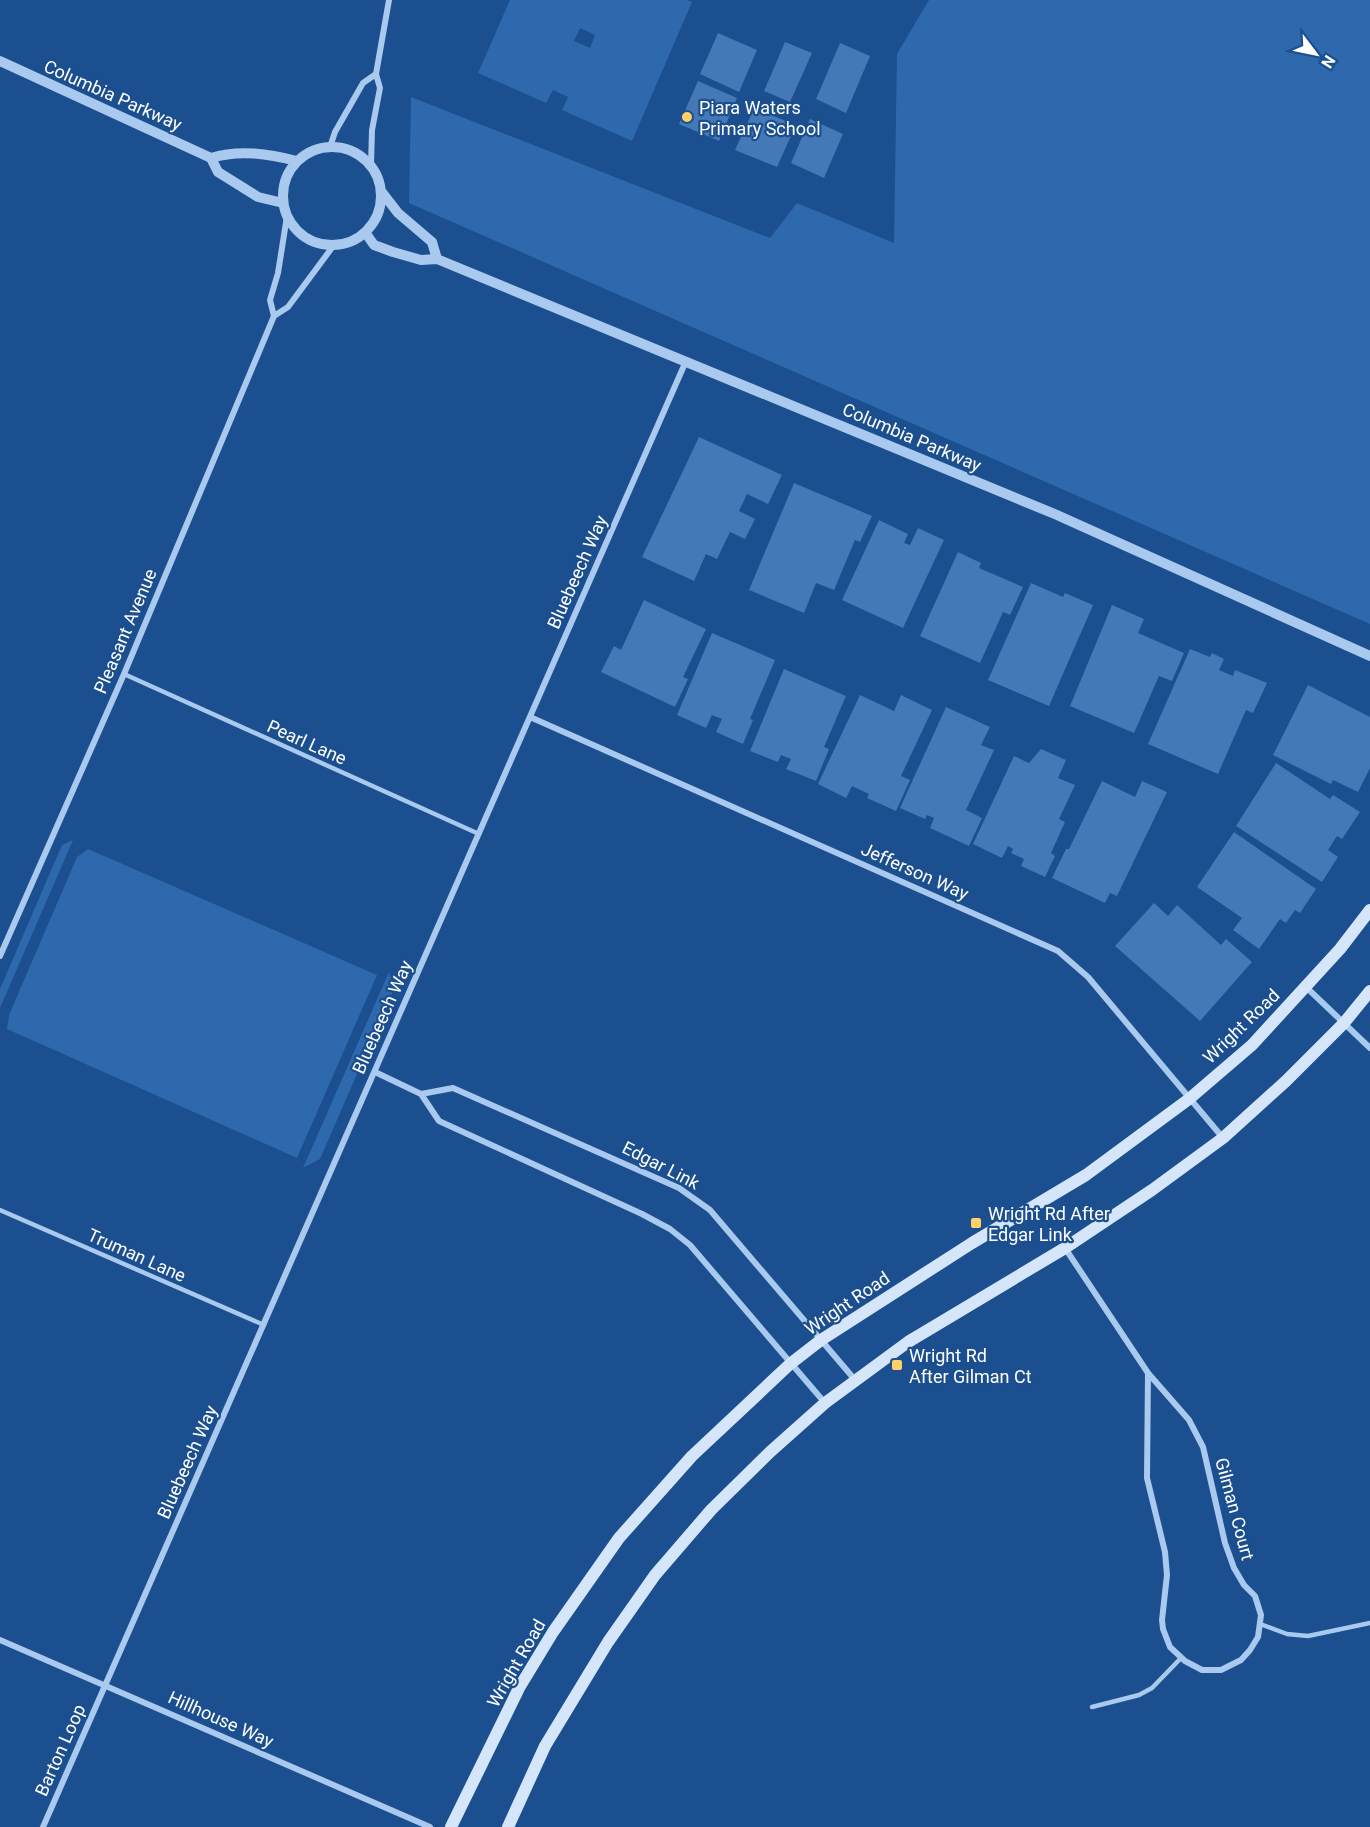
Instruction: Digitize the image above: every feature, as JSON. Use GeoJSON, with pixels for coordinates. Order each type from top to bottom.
{"type":"FeatureCollection","features":[{"type":"Feature","properties":{"kind":"main road","name":"Wright Road"},"geometry":{"type":"LineString","coordinates":[[451,1827],[519,1688],[553,1632],[620,1538],[692,1456],[790,1364],[822,1340],[963,1249],[1086,1175],[1189,1099],[1252,1045],[1340,949],[1370,910]]}},
{"type":"Feature","properties":{"kind":"main road"},"geometry":{"type":"LineString","coordinates":[[508,1827],[545,1746],[608,1642],[655,1575],[711,1510],[770,1452],[825,1403],[908,1342],[1065,1248],[1152,1190],[1223,1138],[1287,1081],[1344,1023],[1370,991]]}},
{"type":"Feature","properties":{"kind":"street"},"geometry":{"type":"LineString","coordinates":[[371,165],[372,130],[380,88],[376,74],[389,0]]}},
{"type":"Feature","properties":{"kind":"street","name":"Columbia Parkway"},"geometry":{"type":"LineString","coordinates":[[0,62],[211,158],[218,172],[242,188],[258,197],[283,203]]}},
{"type":"Feature","properties":{"kind":"street"},"geometry":{"type":"LineString","coordinates":[[330,147],[335,132],[363,83],[376,74]]}},
{"type":"Feature","properties":{"kind":"street"},"geometry":{"type":"LineString","coordinates":[[330,147],[345,148],[359,154],[371,165],[378,177],[381,191],[380,206],[365,232],[350,241],[334,245],[306,238],[295,229],[287,216],[283,203],[288,173],[297,161],[318,148],[330,147]]}},
{"type":"Feature","properties":{"kind":"street"},"geometry":{"type":"LineString","coordinates":[[211,158],[226,153],[255,153],[297,161]]}},
{"type":"Feature","properties":{"kind":"street"},"geometry":{"type":"LineString","coordinates":[[381,191],[398,213],[432,242],[438,259]]}},
{"type":"Feature","properties":{"kind":"street","name":"Pleasant Avenue"},"geometry":{"type":"LineString","coordinates":[[274,316],[270,300],[278,273],[287,216]]}},
{"type":"Feature","properties":{"kind":"street","name":"Columbia Parkway"},"geometry":{"type":"LineString","coordinates":[[365,232],[374,245],[421,260],[438,259],[686,361],[1057,515],[1370,656]]}},
{"type":"Feature","properties":{"kind":"street","name":"Pleasant Avenue"},"geometry":{"type":"LineString","coordinates":[[0,956],[124,674],[274,316],[288,307],[334,245]]}},
{"type":"Feature","properties":{"kind":"street","name":"Bluebeech Way"},"geometry":{"type":"LineString","coordinates":[[105,1685],[686,361]]}},
{"type":"Feature","properties":{"kind":"street","name":"Jefferson Way"},"geometry":{"type":"LineString","coordinates":[[530,717],[1058,951],[1088,977],[1223,1138]]}},
{"type":"Feature","properties":{"kind":"street"},"geometry":{"type":"LineString","coordinates":[[1306,987],[1370,1048]]}},
{"type":"Feature","properties":{"kind":"street"},"geometry":{"type":"LineString","coordinates":[[375,1072],[421,1094],[439,1121],[670,1229],[690,1245],[825,1403]]}},
{"type":"Feature","properties":{"kind":"street","name":"Edgar Link"},"geometry":{"type":"LineString","coordinates":[[421,1094],[453,1088],[679,1188],[710,1210],[856,1381]]}},
{"type":"Feature","properties":{"kind":"street","name":"Gilman Court"},"geometry":{"type":"LineString","coordinates":[[1065,1248],[1148,1373],[1189,1420],[1203,1447],[1224,1543],[1234,1568],[1244,1585],[1255,1596],[1261,1615],[1260,1624]]}},
{"type":"Feature","properties":{"kind":"street"},"geometry":{"type":"LineString","coordinates":[[1148,1373],[1147,1478],[1166,1552],[1167,1575],[1162,1620],[1165,1638],[1181,1658],[1202,1670],[1212,1671],[1241,1660],[1251,1650],[1258,1637],[1260,1624]]}},
{"type":"Feature","properties":{"kind":"street","name":"Hillhouse Way"},"geometry":{"type":"LineString","coordinates":[[0,1640],[430,1827]]}},
{"type":"Feature","properties":{"kind":"street","name":"Barton Loop"},"geometry":{"type":"LineString","coordinates":[[43,1827],[105,1685]]}},
{"type":"Feature","properties":{"kind":"lane","name":"Pearl Lane"},"geometry":{"type":"LineString","coordinates":[[124,674],[479,834]]}},
{"type":"Feature","properties":{"kind":"lane","name":"Truman Lane"},"geometry":{"type":"LineString","coordinates":[[0,1210],[264,1325]]}},
{"type":"Feature","properties":{"kind":"lane"},"geometry":{"type":"LineString","coordinates":[[1260,1624],[1287,1634],[1308,1636],[1370,1623]]}},
{"type":"Feature","properties":{"kind":"lane"},"geometry":{"type":"LineString","coordinates":[[1092,1707],[1139,1695],[1152,1688],[1181,1658]]}},
{"type":"Feature","properties":{"kind":"shaded area"},"geometry":{"type":"Polygon","coordinates":[[[510,0],[687,0],[692,2],[632,141],[562,110],[568,97],[553,90],[546,103],[478,73],[510,0]],[[580,28],[574,41],[590,48],[595,35],[580,28]]]}},
{"type":"Feature","properties":{"kind":"shaded area"},"geometry":{"type":"Polygon","coordinates":[[[929,0],[1370,0],[1370,624],[409,203],[411,97],[770,238],[797,203],[894,243],[897,54],[929,0]]]}},
{"type":"Feature","properties":{"kind":"shaded area"},"geometry":{"type":"Polygon","coordinates":[[[73,840],[0,1008],[0,989],[62,845],[73,840]]]}},
{"type":"Feature","properties":{"kind":"shaded area"},"geometry":{"type":"Polygon","coordinates":[[[88,849],[377,975],[297,1158],[7,1029],[9,1015],[77,857],[88,849]]]}},
{"type":"Feature","properties":{"kind":"shaded area"},"geometry":{"type":"Polygon","coordinates":[[[389,972],[394,989],[320,1159],[303,1168],[389,972]]]}},
{"type":"Feature","properties":{"kind":"building"},"geometry":{"type":"Polygon","coordinates":[[[718,33],[757,50],[739,92],[700,74],[718,33]]]}},
{"type":"Feature","properties":{"kind":"building"},"geometry":{"type":"Polygon","coordinates":[[[785,42],[812,53],[790,102],[764,91],[785,42]]]}},
{"type":"Feature","properties":{"kind":"building"},"geometry":{"type":"Polygon","coordinates":[[[840,43],[870,56],[846,113],[816,99],[840,43]]]}},
{"type":"Feature","properties":{"kind":"building"},"geometry":{"type":"Polygon","coordinates":[[[698,81],[737,98],[719,141],[679,124],[698,81]]]}},
{"type":"Feature","properties":{"kind":"building"},"geometry":{"type":"Polygon","coordinates":[[[754,108],[796,125],[777,167],[735,150],[754,108]]]}},
{"type":"Feature","properties":{"kind":"building"},"geometry":{"type":"Polygon","coordinates":[[[810,119],[843,134],[824,178],[791,163],[810,119]]]}},
{"type":"Feature","properties":{"kind":"building"},"geometry":{"type":"Polygon","coordinates":[[[699,437],[782,475],[768,504],[747,494],[739,511],[755,519],[745,539],[730,532],[717,559],[706,554],[694,581],[642,557],[699,437]]]}},
{"type":"Feature","properties":{"kind":"building"},"geometry":{"type":"Polygon","coordinates":[[[794,483],[872,516],[860,542],[855,540],[834,590],[816,583],[804,613],[749,590],[794,483]]]}},
{"type":"Feature","properties":{"kind":"building"},"geometry":{"type":"Polygon","coordinates":[[[879,520],[908,534],[904,543],[910,545],[918,528],[944,540],[903,628],[842,600],[879,520]]]}},
{"type":"Feature","properties":{"kind":"building"},"geometry":{"type":"Polygon","coordinates":[[[958,552],[981,563],[979,568],[1023,587],[1010,615],[1003,612],[980,663],[920,636],[958,552]]]}},
{"type":"Feature","properties":{"kind":"building"},"geometry":{"type":"Polygon","coordinates":[[[1031,583],[1063,597],[1065,593],[1093,605],[1049,706],[988,680],[1031,583]]]}},
{"type":"Feature","properties":{"kind":"building"},"geometry":{"type":"Polygon","coordinates":[[[644,600],[706,629],[683,677],[688,679],[675,707],[601,672],[614,646],[621,650],[644,600]]]}},
{"type":"Feature","properties":{"kind":"building"},"geometry":{"type":"Polygon","coordinates":[[[1112,605],[1144,619],[1138,633],[1184,653],[1172,681],[1159,676],[1134,733],[1070,706],[1112,605]]]}},
{"type":"Feature","properties":{"kind":"building"},"geometry":{"type":"Polygon","coordinates":[[[712,633],[775,660],[750,719],[753,720],[743,744],[716,732],[722,719],[712,715],[706,728],[677,715],[712,633]]]}},
{"type":"Feature","properties":{"kind":"building"},"geometry":{"type":"Polygon","coordinates":[[[1190,649],[1210,657],[1212,653],[1224,659],[1219,670],[1233,676],[1235,670],[1267,683],[1253,713],[1246,710],[1218,774],[1148,744],[1190,649]]]}},
{"type":"Feature","properties":{"kind":"building"},"geometry":{"type":"Polygon","coordinates":[[[784,669],[846,696],[824,747],[829,749],[816,781],[786,769],[791,759],[781,755],[778,762],[750,751],[784,669]]]}},
{"type":"Feature","properties":{"kind":"building"},"geometry":{"type":"Polygon","coordinates":[[[1308,685],[1370,717],[1370,768],[1358,792],[1333,780],[1331,784],[1273,755],[1308,685]]]}},
{"type":"Feature","properties":{"kind":"building"},"geometry":{"type":"Polygon","coordinates":[[[860,695],[894,711],[901,695],[932,710],[901,776],[910,780],[896,811],[867,798],[869,794],[852,786],[846,798],[818,784],[860,695]]]}},
{"type":"Feature","properties":{"kind":"building"},"geometry":{"type":"Polygon","coordinates":[[[946,707],[990,727],[981,745],[994,750],[966,810],[982,818],[969,846],[930,828],[934,818],[927,815],[925,819],[900,808],[946,707]]]}},
{"type":"Feature","properties":{"kind":"building"},"geometry":{"type":"Polygon","coordinates":[[[1041,749],[1066,760],[1058,778],[1075,785],[1059,819],[1065,822],[1051,853],[1055,856],[1045,877],[1021,866],[1024,859],[1011,853],[1013,849],[1008,846],[1002,858],[973,844],[1014,756],[1029,763],[1041,749]]]}},
{"type":"Feature","properties":{"kind":"building"},"geometry":{"type":"Polygon","coordinates":[[[1276,763],[1330,799],[1333,795],[1360,812],[1342,839],[1337,836],[1328,850],[1338,857],[1322,882],[1236,826],[1276,763]]]}},
{"type":"Feature","properties":{"kind":"building"},"geometry":{"type":"Polygon","coordinates":[[[1102,781],[1135,797],[1142,781],[1167,792],[1117,896],[1110,893],[1105,903],[1052,878],[1066,849],[1069,849],[1102,781]]]}},
{"type":"Feature","properties":{"kind":"building"},"geometry":{"type":"Polygon","coordinates":[[[1234,832],[1316,889],[1300,913],[1295,910],[1286,923],[1280,919],[1259,949],[1233,930],[1242,918],[1197,887],[1234,832]]]}},
{"type":"Feature","properties":{"kind":"building"},"geometry":{"type":"Polygon","coordinates":[[[1154,903],[1168,916],[1177,905],[1221,945],[1226,939],[1252,962],[1200,1021],[1115,946],[1154,903]]]}},
{"type":"Feature","properties":{"kind":"place","name":"Piara Waters Primary School"},"geometry":{"type":"Point","coordinates":[687,117]}},
{"type":"Feature","properties":{"kind":"place","name":"Wright Rd After Edgar Link"},"geometry":{"type":"Point","coordinates":[976,1223]}},
{"type":"Feature","properties":{"kind":"place","name":"Wright Rd After Gilman Ct"},"geometry":{"type":"Point","coordinates":[897,1365]}}]}
